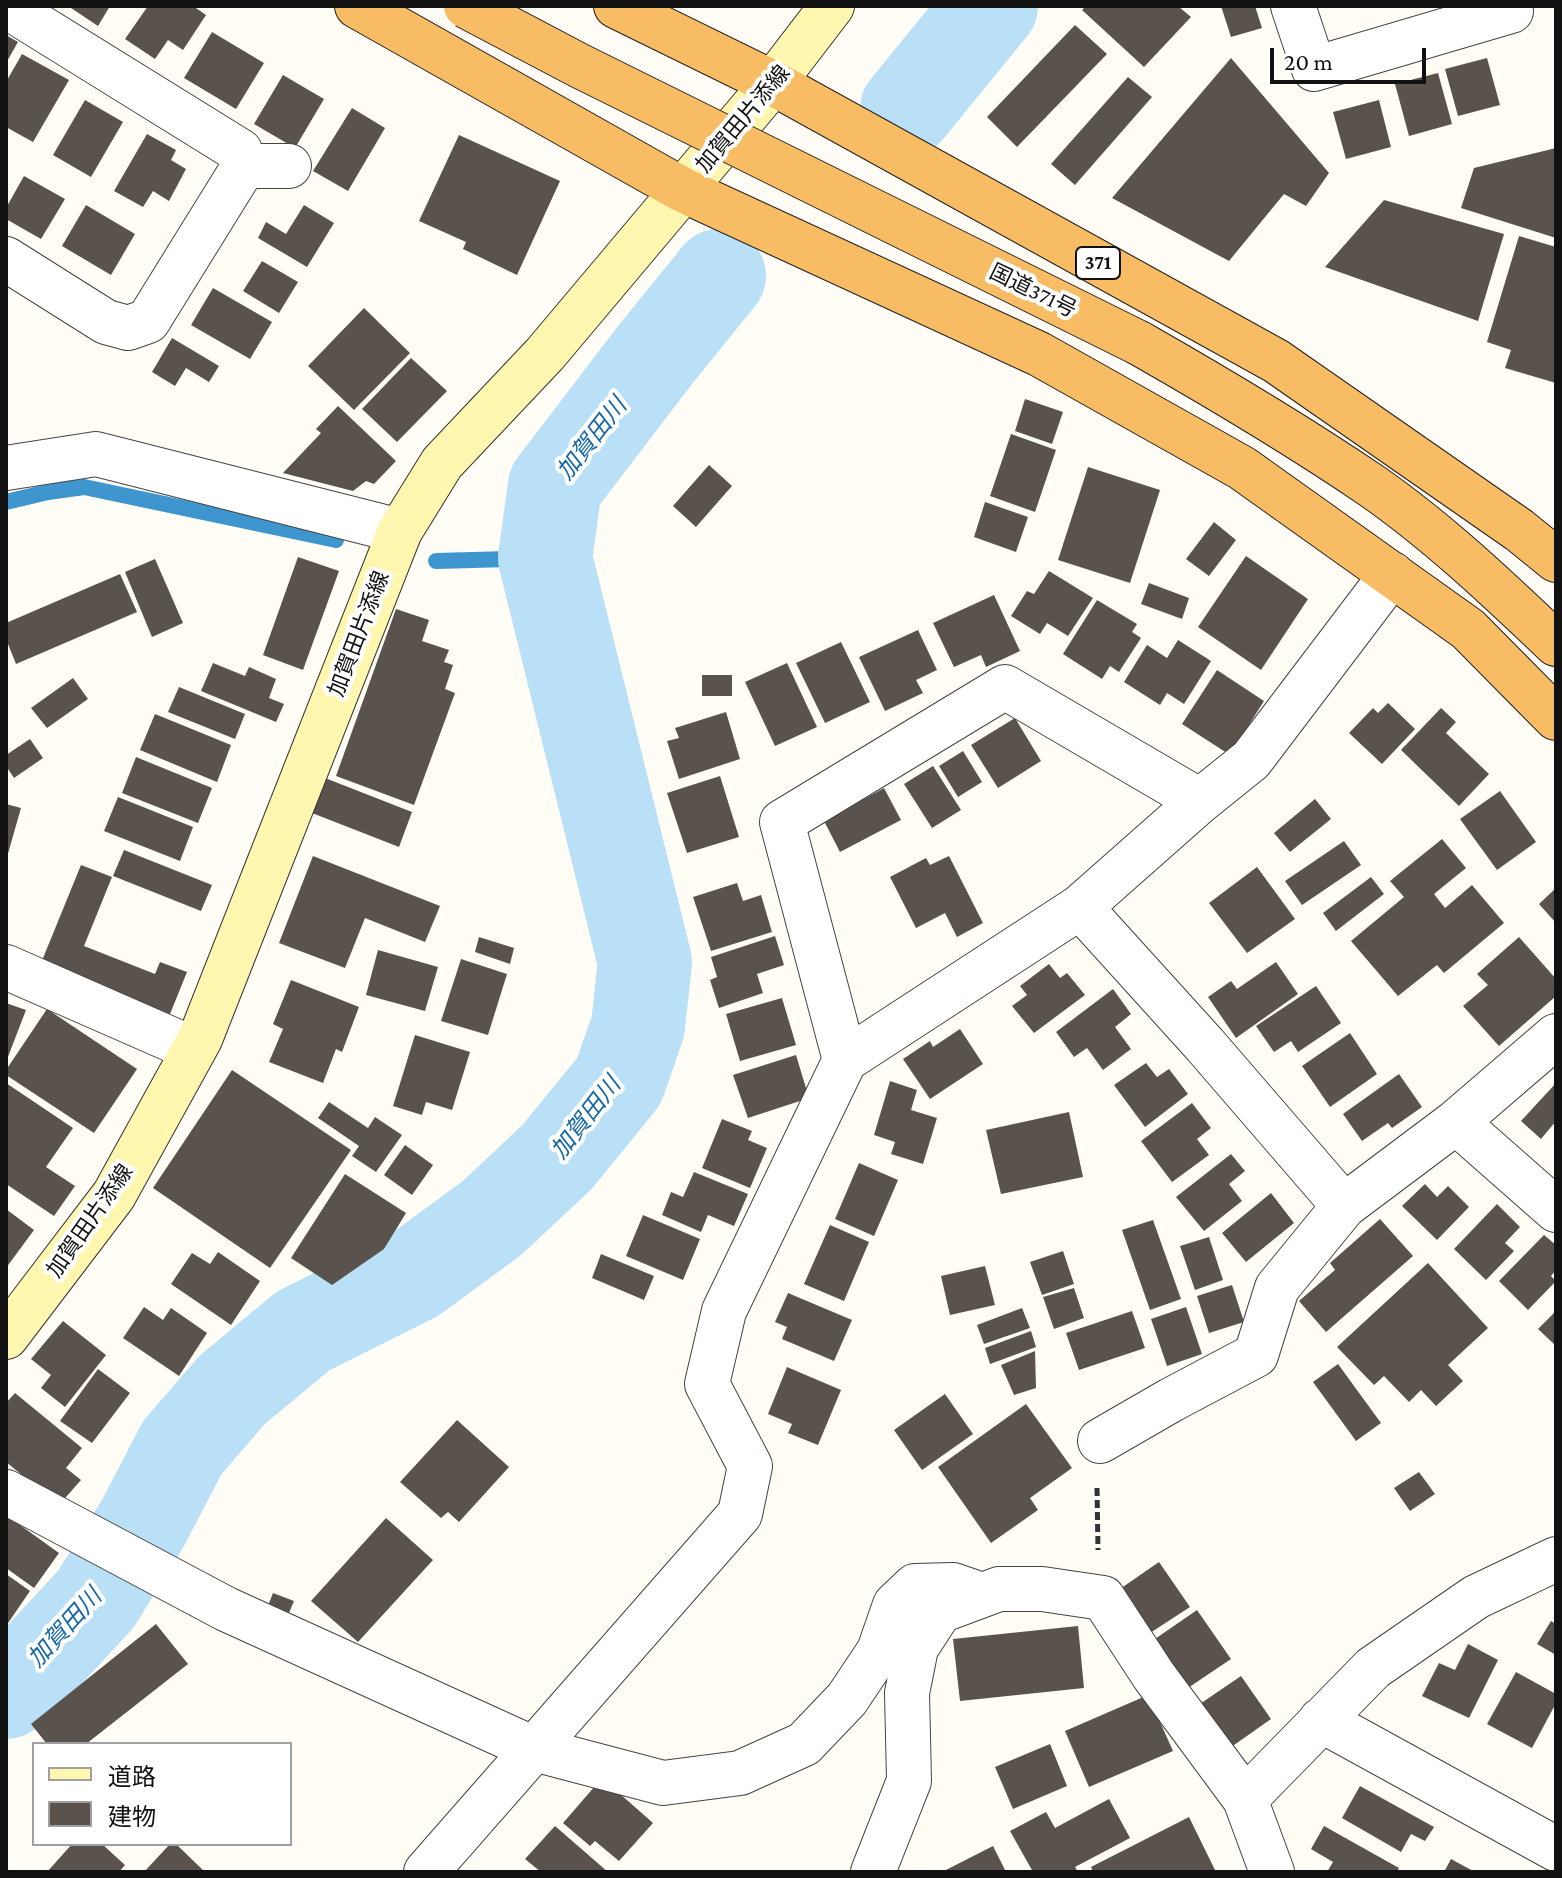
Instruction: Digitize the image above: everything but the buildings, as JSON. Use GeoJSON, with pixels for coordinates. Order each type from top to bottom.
{"type":"FeatureCollection","features":[{"type":"Feature","properties":{"kind":"highway"},"geometry":{"type":"LineString","coordinates":[[357,6],[683,190],[1039,354],[1242,468],[1468,629],[1556,718]]}},
{"type":"Feature","properties":{"kind":"highway","name":"国道371号"},"geometry":{"type":"LineString","coordinates":[[466,6],[580,66],[1139,343],[1214,386],[1373,487],[1469,562],[1556,644]]}},
{"type":"Feature","properties":{"kind":"highway","name":"371"},"geometry":{"type":"LineString","coordinates":[[616,6],[773,83],[1276,361],[1519,530],[1556,560]]}},
{"type":"Feature","properties":{"kind":"main road","name":"加賀田片添線"},"geometry":{"type":"LineString","coordinates":[[6,1337],[114,1195],[206,1025],[400,531],[442,463],[545,354],[773,83],[832,6]]}},
{"type":"Feature","properties":{"kind":"street"},"geometry":{"type":"LineString","coordinates":[[6,6],[240,151],[244,166],[148,321],[128,328],[106,322],[6,259]]}},
{"type":"Feature","properties":{"kind":"street"},"geometry":{"type":"LineString","coordinates":[[1293,6],[1314,69],[1511,11],[1510,6]]}},
{"type":"Feature","properties":{"kind":"street"},"geometry":{"type":"LineString","coordinates":[[244,166],[289,166]]}},
{"type":"Feature","properties":{"kind":"street"},"geometry":{"type":"LineString","coordinates":[[6,468],[96,454],[400,531]]}},
{"type":"Feature","properties":{"kind":"street"},"geometry":{"type":"LineString","coordinates":[[426,1872],[740,1514],[750,1466],[707,1384],[724,1311],[845,1060],[1080,907],[1251,760],[1392,574]]}},
{"type":"Feature","properties":{"kind":"street"},"geometry":{"type":"LineString","coordinates":[[845,1060],[782,822],[1005,687],[1200,801]]}},
{"type":"Feature","properties":{"kind":"street"},"geometry":{"type":"LineString","coordinates":[[1080,907],[1344,1206]]}},
{"type":"Feature","properties":{"kind":"street"},"geometry":{"type":"LineString","coordinates":[[6,967],[193,1049]]}},
{"type":"Feature","properties":{"kind":"street"},"geometry":{"type":"LineString","coordinates":[[1100,1441],[1256,1355],[1277,1288],[1344,1206],[1456,1122],[1556,1036]]}},
{"type":"Feature","properties":{"kind":"street"},"geometry":{"type":"LineString","coordinates":[[1456,1122],[1556,1210]]}},
{"type":"Feature","properties":{"kind":"street"},"geometry":{"type":"LineString","coordinates":[[6,1492],[226,1609],[534,1749],[663,1783],[740,1773],[804,1744],[847,1699],[879,1651],[895,1605],[915,1586],[953,1585],[982,1595]]}},
{"type":"Feature","properties":{"kind":"street"},"geometry":{"type":"LineString","coordinates":[[1245,1799],[1373,1668],[1476,1597],[1556,1559]]}},
{"type":"Feature","properties":{"kind":"street"},"geometry":{"type":"LineString","coordinates":[[873,1872],[909,1781],[907,1693],[916,1648],[940,1611],[999,1589],[1042,1589],[1103,1598],[1154,1676],[1245,1799],[1272,1872]]}},
{"type":"Feature","properties":{"kind":"street"},"geometry":{"type":"LineString","coordinates":[[1321,1720],[1556,1849]]}},
{"type":"Feature","properties":{"kind":"path"},"geometry":{"type":"LineString","coordinates":[[1100,1441],[1097,1449],[1098,1570],[1103,1598]]}},
{"type":"Feature","properties":{"kind":"waterway","name":"加賀田川"},"geometry":{"type":"LineString","coordinates":[[907,109],[991,6]]}},
{"type":"Feature","properties":{"kind":"waterway","name":"加賀田川"},"geometry":{"type":"LineString","coordinates":[[6,1692],[22,1679],[96,1599],[143,1523],[182,1448],[232,1390],[303,1331],[413,1276],[492,1218],[557,1157],[619,1081],[638,1026],[645,962],[545,558],[555,486],[719,276]]}},
{"type":"Feature","properties":{"kind":"waterway"},"geometry":{"type":"LineString","coordinates":[[6,502],[84,487],[336,540]]}},
{"type":"Feature","properties":{"kind":"waterway"},"geometry":{"type":"LineString","coordinates":[[436,561],[545,558]]}}]}
